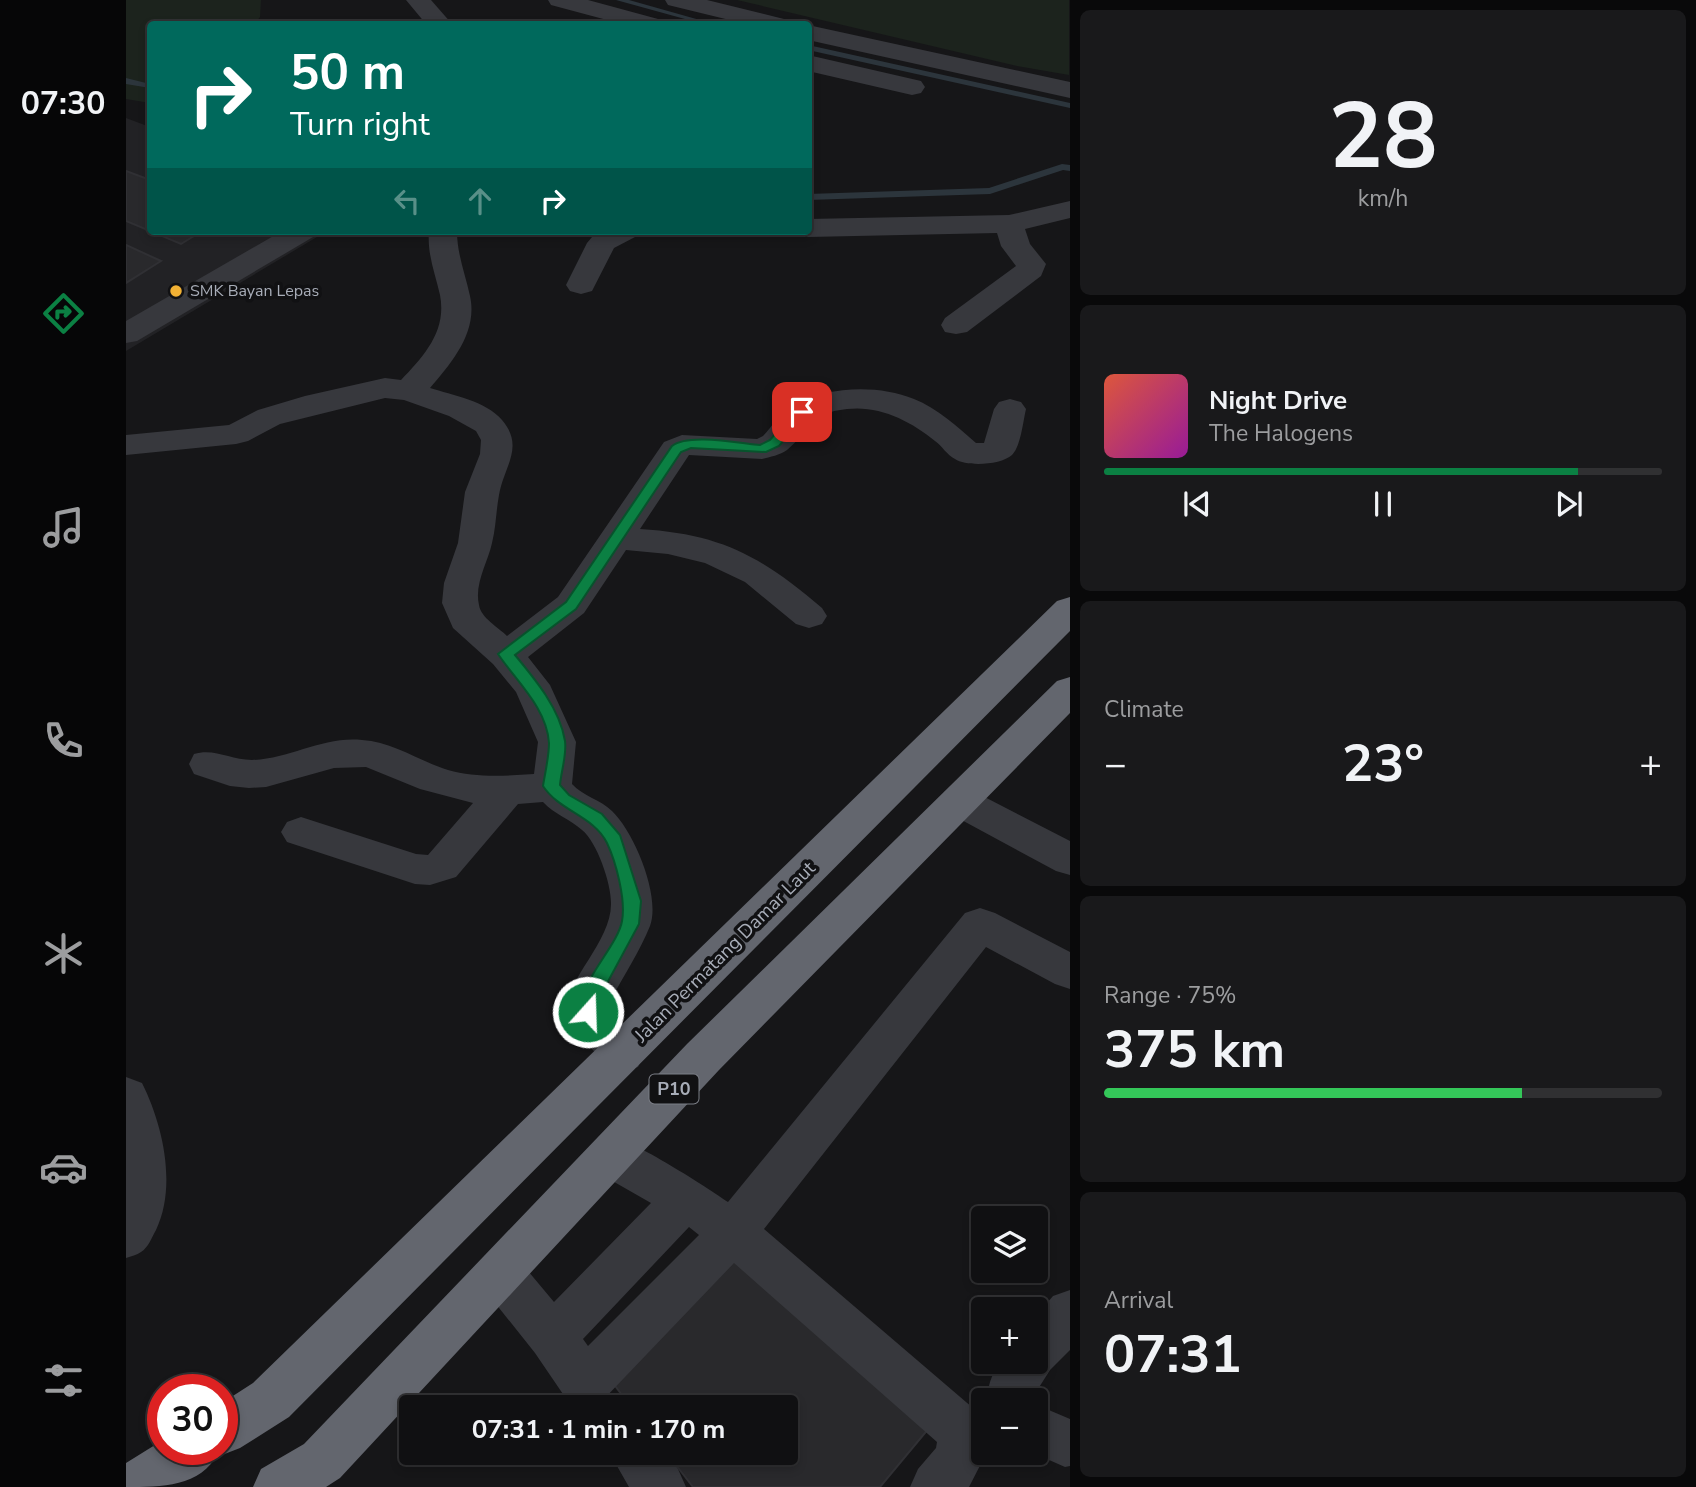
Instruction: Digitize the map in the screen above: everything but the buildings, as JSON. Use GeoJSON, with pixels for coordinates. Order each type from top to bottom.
{"type":"FeatureCollection","features":[{"type":"Feature","properties":{"kind":"highway","name":"Jalan Permatang Damar Laut"},"geometry":{"type":"LineString","coordinates":[[238,1421],[271,1400],[1069,609]]}},
{"type":"Feature","properties":{"kind":"highway","name":"P10"},"geometry":{"type":"LineString","coordinates":[[279,1487],[322,1461],[703,1057],[1069,690]]}},
{"type":"Feature","properties":{"kind":"highway"},"geometry":{"type":"LineString","coordinates":[[134,1487],[169,1465]]}},
{"type":"Feature","properties":{"kind":"street"},"geometry":{"type":"LineString","coordinates":[[418,0],[436,21]]}},
{"type":"Feature","properties":{"kind":"street"},"geometry":{"type":"LineString","coordinates":[[560,0],[638,21]]}},
{"type":"Feature","properties":{"kind":"street"},"geometry":{"type":"LineString","coordinates":[[677,0],[763,21]]}},
{"type":"Feature","properties":{"kind":"street"},"geometry":{"type":"LineString","coordinates":[[812,33],[1069,90]]}},
{"type":"Feature","properties":{"kind":"street"},"geometry":{"type":"LineString","coordinates":[[812,64],[912,87]]}},
{"type":"Feature","properties":{"kind":"street"},"geometry":{"type":"LineString","coordinates":[[812,228],[1009,224],[1069,209]]}},
{"type":"Feature","properties":{"kind":"street"},"geometry":{"type":"LineString","coordinates":[[956,325],[1030,270],[1031,264],[1016,246],[1009,224]]}},
{"type":"Feature","properties":{"kind":"street"},"geometry":{"type":"LineString","coordinates":[[126,334],[296,235]]}},
{"type":"Feature","properties":{"kind":"street"},"geometry":{"type":"LineString","coordinates":[[409,391],[442,355],[453,330],[456,300],[442,250],[443,235]]}},
{"type":"Feature","properties":{"kind":"street"},"geometry":{"type":"LineString","coordinates":[[581,285],[602,243],[617,235]]}},
{"type":"Feature","properties":{"kind":"street"},"geometry":{"type":"LineString","coordinates":[[126,445],[236,434],[269,417],[316,402],[385,388],[409,391],[476,416],[489,425],[497,440],[496,454],[482,492],[475,543],[462,583],[460,603],[466,619],[506,654],[531,685],[547,713],[557,742],[552,786],[564,799],[596,819],[614,839],[632,901],[631,924],[590,998],[588,1012],[622,1054]]}},
{"type":"Feature","properties":{"kind":"street"},"geometry":{"type":"LineString","coordinates":[[506,654],[571,605],[676,449],[682,444],[762,449],[775,443],[802,412],[832,402],[862,399],[904,406],[946,433],[960,449],[976,455],[999,449],[1010,409]]}},
{"type":"Feature","properties":{"kind":"street"},"geometry":{"type":"LineString","coordinates":[[617,539],[678,543],[722,555],[751,570],[809,616]]}},
{"type":"Feature","properties":{"kind":"street"},"geometry":{"type":"LineString","coordinates":[[208,764],[226,772],[249,776],[337,754],[356,752],[377,755],[404,769],[474,790],[506,791],[552,786]]}},
{"type":"Feature","properties":{"kind":"street"},"geometry":{"type":"LineString","coordinates":[[301,832],[415,869],[430,870],[442,866],[506,791]]}},
{"type":"Feature","properties":{"kind":"street"},"geometry":{"type":"LineString","coordinates":[[959,801],[1069,860]]}},
{"type":"Feature","properties":{"kind":"street"},"geometry":{"type":"LineString","coordinates":[[501,1274],[553,1337],[593,1395],[733,1232],[980,924],[1069,972]]}},
{"type":"Feature","properties":{"kind":"street"},"geometry":{"type":"LineString","coordinates":[[126,1096],[133,1110],[143,1200],[137,1223],[126,1237]]}},
{"type":"Feature","properties":{"kind":"street"},"geometry":{"type":"LineString","coordinates":[[611,1157],[686,1199],[733,1232],[963,1434],[964,1446],[960,1456],[936,1487]]}},
{"type":"Feature","properties":{"kind":"street"},"geometry":{"type":"LineString","coordinates":[[553,1337],[686,1199]]}},
{"type":"Feature","properties":{"kind":"street"},"geometry":{"type":"LineString","coordinates":[[1048,1338],[1069,1312]]}},
{"type":"Feature","properties":{"kind":"street"},"geometry":{"type":"LineString","coordinates":[[644,1465],[660,1487]]}},
{"type":"Feature","properties":{"kind":"shaded area"},"geometry":{"type":"Polygon","coordinates":[[[126,0],[261,0],[260,17],[257,21],[147,21],[147,102],[126,99],[126,0]]]}},
{"type":"Feature","properties":{"kind":"shaded area"},"geometry":{"type":"Polygon","coordinates":[[[737,0],[1069,0],[1069,75],[1017,66],[737,0]]]}},
{"type":"Feature","properties":{"kind":"shaded area","name":"SMK Bayan Lepas"},"geometry":{"type":"Polygon","coordinates":[[[126,118],[147,126],[147,235],[320,235],[126,351],[126,118]]]}},
{"type":"Feature","properties":{"kind":"waterway"},"geometry":{"type":"LineString","coordinates":[[620,0],[699,21]]}},
{"type":"Feature","properties":{"kind":"waterway"},"geometry":{"type":"LineString","coordinates":[[812,48],[1070,106]]}},
{"type":"Feature","properties":{"kind":"waterway"},"geometry":{"type":"LineString","coordinates":[[126,81],[147,85]]}},
{"type":"Feature","properties":{"kind":"waterway"},"geometry":{"type":"LineString","coordinates":[[812,197],[990,191],[1062,167],[1070,168]]}},
{"type":"Feature","properties":{"kind":"place","name":"SMK Bayan Lepas"},"geometry":{"type":"Point","coordinates":[176,291]}},
{"type":"Feature","properties":{"kind":"route"},"geometry":{"type":"LineString","coordinates":[[588,1012],[590,998],[631,924],[632,901],[614,839],[596,819],[564,799],[552,786],[557,742],[547,713],[531,685],[506,654],[571,605],[676,449],[682,444],[762,449],[775,443],[802,412]]}}]}
